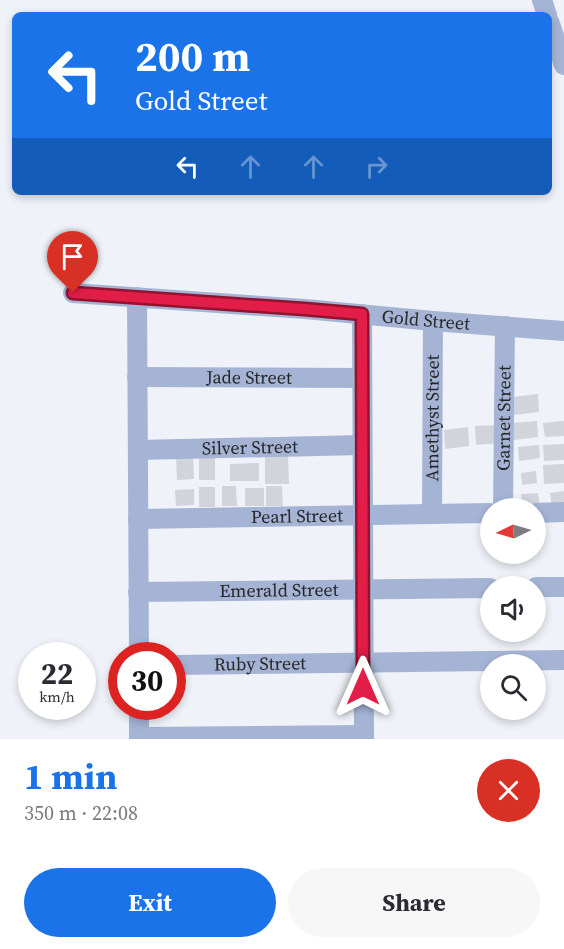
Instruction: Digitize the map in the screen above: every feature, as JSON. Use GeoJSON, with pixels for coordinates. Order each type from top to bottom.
{"type":"FeatureCollection","features":[{"type":"Feature","properties":{"kind":"street"},"geometry":{"type":"LineString","coordinates":[[552,30],[564,65]]}},
{"type":"Feature","properties":{"kind":"street","name":"Gold Street"},"geometry":{"type":"LineString","coordinates":[[73,293],[304,309],[564,331]]}},
{"type":"Feature","properties":{"kind":"street"},"geometry":{"type":"LineString","coordinates":[[137,297],[139,642]]}},
{"type":"Feature","properties":{"kind":"street"},"geometry":{"type":"LineString","coordinates":[[139,720],[139,738],[364,737],[362,314]]}},
{"type":"Feature","properties":{"kind":"street","name":"Amethyst Street"},"geometry":{"type":"LineString","coordinates":[[432,514],[433,321]]}},
{"type":"Feature","properties":{"kind":"street","name":"Garnet Street"},"geometry":{"type":"LineString","coordinates":[[503,498],[505,326]]}},
{"type":"Feature","properties":{"kind":"street","name":"Jade Street"},"geometry":{"type":"LineString","coordinates":[[137,377],[362,378]]}},
{"type":"Feature","properties":{"kind":"street","name":"Silver Street"},"geometry":{"type":"LineString","coordinates":[[138,450],[362,445]]}},
{"type":"Feature","properties":{"kind":"street"},"geometry":{"type":"LineString","coordinates":[[546,513],[564,512]]}},
{"type":"Feature","properties":{"kind":"street","name":"Pearl Street"},"geometry":{"type":"LineString","coordinates":[[138,519],[480,513]]}},
{"type":"Feature","properties":{"kind":"street"},"geometry":{"type":"LineString","coordinates":[[546,587],[564,587]]}},
{"type":"Feature","properties":{"kind":"street","name":"Emerald Street"},"geometry":{"type":"LineString","coordinates":[[138,592],[480,588]]}},
{"type":"Feature","properties":{"kind":"street","name":"Ruby Street"},"geometry":{"type":"LineString","coordinates":[[186,665],[564,660]]}},
{"type":"Feature","properties":{"kind":"building"},"geometry":{"type":"Polygon","coordinates":[[[538,394],[539,412],[514,415],[512,397],[538,394]]]}},
{"type":"Feature","properties":{"kind":"building"},"geometry":{"type":"Polygon","coordinates":[[[537,421],[538,437],[514,440],[513,423],[537,421]]]}},
{"type":"Feature","properties":{"kind":"building"},"geometry":{"type":"Polygon","coordinates":[[[564,421],[564,436],[545,437],[543,423],[564,421]]]}},
{"type":"Feature","properties":{"kind":"building"},"geometry":{"type":"Polygon","coordinates":[[[499,425],[500,443],[476,445],[475,426],[499,425]]]}},
{"type":"Feature","properties":{"kind":"building"},"geometry":{"type":"Polygon","coordinates":[[[468,427],[469,446],[445,449],[444,430],[468,427]]]}},
{"type":"Feature","properties":{"kind":"building"},"geometry":{"type":"Polygon","coordinates":[[[564,444],[564,460],[544,461],[543,445],[564,444]]]}},
{"type":"Feature","properties":{"kind":"building"},"geometry":{"type":"Polygon","coordinates":[[[539,445],[540,458],[519,461],[518,447],[539,445]]]}},
{"type":"Feature","properties":{"kind":"building"},"geometry":{"type":"Polygon","coordinates":[[[193,454],[194,479],[177,480],[176,455],[193,454]]]}},
{"type":"Feature","properties":{"kind":"building"},"geometry":{"type":"Polygon","coordinates":[[[265,456],[288,456],[289,484],[265,484],[265,456]]]}},
{"type":"Feature","properties":{"kind":"building"},"geometry":{"type":"Polygon","coordinates":[[[199,458],[215,458],[215,480],[199,480],[199,458]]]}},
{"type":"Feature","properties":{"kind":"building"},"geometry":{"type":"Polygon","coordinates":[[[259,463],[259,481],[230,481],[230,464],[259,463]]]}},
{"type":"Feature","properties":{"kind":"building"},"geometry":{"type":"Polygon","coordinates":[[[564,464],[564,483],[544,484],[543,465],[564,464]]]}},
{"type":"Feature","properties":{"kind":"building"},"geometry":{"type":"Polygon","coordinates":[[[536,471],[537,483],[522,485],[521,473],[536,471]]]}},
{"type":"Feature","properties":{"kind":"building"},"geometry":{"type":"Polygon","coordinates":[[[222,486],[236,486],[237,506],[222,506],[222,486]]]}},
{"type":"Feature","properties":{"kind":"building"},"geometry":{"type":"Polygon","coordinates":[[[266,486],[282,486],[283,506],[266,506],[266,486]]]}},
{"type":"Feature","properties":{"kind":"building"},"geometry":{"type":"Polygon","coordinates":[[[199,487],[215,487],[215,507],[199,507],[199,487]]]}},
{"type":"Feature","properties":{"kind":"building"},"geometry":{"type":"Polygon","coordinates":[[[245,488],[264,488],[264,506],[245,506],[245,488]]]}},
{"type":"Feature","properties":{"kind":"building"},"geometry":{"type":"Polygon","coordinates":[[[194,489],[194,505],[176,506],[175,490],[194,489]]]}},
{"type":"Feature","properties":{"kind":"building"},"geometry":{"type":"Polygon","coordinates":[[[564,491],[564,506],[552,508],[550,493],[564,491]]]}},
{"type":"Feature","properties":{"kind":"building"},"geometry":{"type":"Polygon","coordinates":[[[538,493],[539,498],[522,498],[521,494],[538,493]]]}},
{"type":"Feature","properties":{"kind":"route"},"geometry":{"type":"LineString","coordinates":[[73,293],[362,314],[363,687]]}}]}
